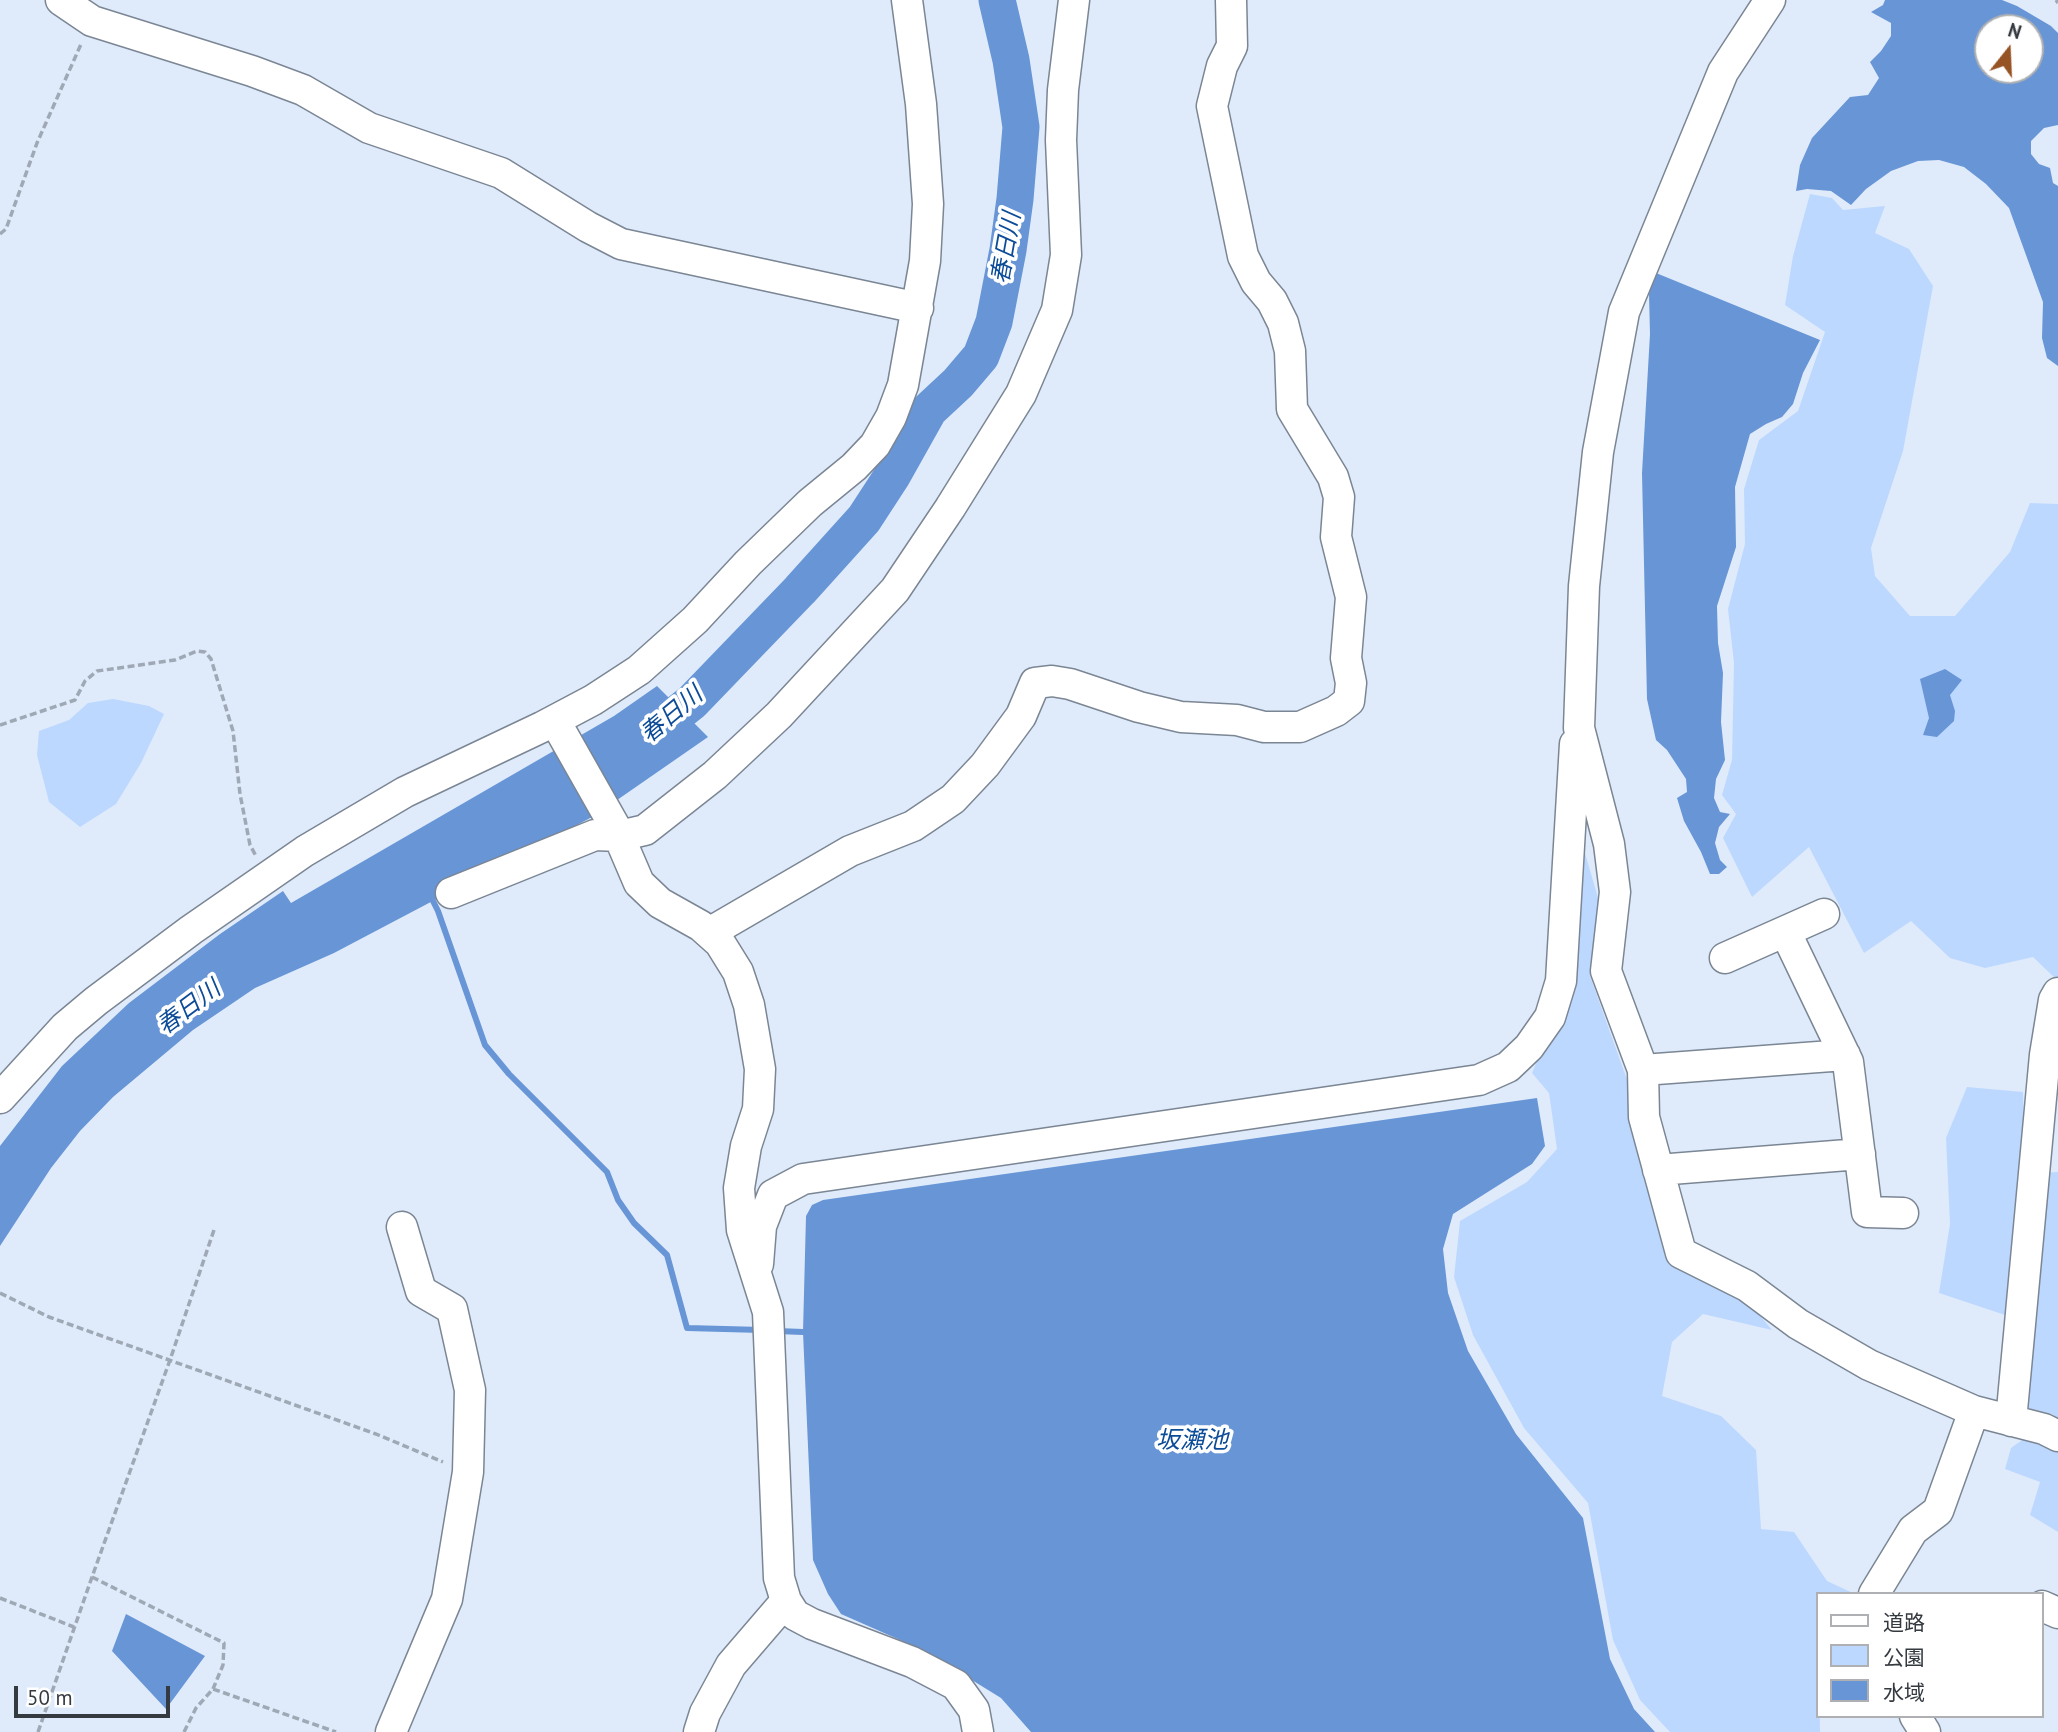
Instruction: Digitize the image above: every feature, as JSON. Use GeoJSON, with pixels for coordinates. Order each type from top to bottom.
{"type":"FeatureCollection","features":[{"type":"Feature","properties":{"kind":"street"},"geometry":{"type":"LineString","coordinates":[[0,1098],[65,1027],[96,1001],[191,930],[305,851],[405,792],[557,724],[639,670],[666,647],[766,546],[875,445],[891,417],[903,385],[925,261],[928,204],[921,104],[907,0]]}},
{"type":"Feature","properties":{"kind":"street"},"geometry":{"type":"LineString","coordinates":[[451,893],[595,835],[645,830],[715,775],[779,715],[895,590],[1021,394],[1058,310],[1066,255],[1060,140],[1074,0]]}},
{"type":"Feature","properties":{"kind":"street"},"geometry":{"type":"LineString","coordinates":[[709,933],[850,851],[913,826],[953,799],[985,765],[1021,716],[1035,683],[1052,681],[1070,684],[1139,707],[1181,717],[1237,720],[1264,727],[1300,727],[1336,711],[1349,701],[1350,683],[1346,658],[1351,597],[1336,537],[1339,498],[1333,477],[1292,409],[1290,351],[1283,323],[1272,301],[1256,282],[1243,256],[1212,106],[1222,66],[1232,46],[1231,0]]}},
{"type":"Feature","properties":{"kind":"street"},"geometry":{"type":"LineString","coordinates":[[757,1275],[761,1226],[773,1195],[803,1180],[1479,1080],[1508,1066],[1529,1047],[1550,1017],[1561,981],[1572,752],[1578,728],[1584,586],[1598,452],[1624,312],[1723,72],[1770,0]]}},
{"type":"Feature","properties":{"kind":"street"},"geometry":{"type":"LineString","coordinates":[[77,7],[303,90],[369,128],[501,173],[588,227],[621,244],[918,307]]}},
{"type":"Feature","properties":{"kind":"street"},"geometry":{"type":"LineString","coordinates":[[557,724],[617,831],[639,883],[660,903],[709,933],[720,943],[738,972],[749,1004],[760,1069],[758,1109],[746,1146],[739,1188],[742,1230],[769,1323],[779,1578],[786,1601],[795,1615],[812,1624],[912,1662],[956,1685],[974,1710],[978,1732]]}},
{"type":"Feature","properties":{"kind":"street"},"geometry":{"type":"LineString","coordinates":[[1578,728],[1609,844],[1615,892],[1606,971],[1643,1070],[1644,1117],[1681,1253],[1747,1286],[1798,1324],[1869,1365],[1974,1410],[2044,1429],[2058,1436]]}},
{"type":"Feature","properties":{"kind":"street"},"geometry":{"type":"LineString","coordinates":[[1725,958],[1824,914]]}},
{"type":"Feature","properties":{"kind":"street"},"geometry":{"type":"LineString","coordinates":[[1786,933],[1848,1062],[1867,1212],[1903,1213]]}},
{"type":"Feature","properties":{"kind":"street"},"geometry":{"type":"LineString","coordinates":[[2011,1421],[2045,1055],[2054,1000],[2058,993]]}},
{"type":"Feature","properties":{"kind":"street"},"geometry":{"type":"LineString","coordinates":[[1643,1070],[1845,1055]]}},
{"type":"Feature","properties":{"kind":"street"},"geometry":{"type":"LineString","coordinates":[[1658,1170],[1860,1154]]}},
{"type":"Feature","properties":{"kind":"street"},"geometry":{"type":"LineString","coordinates":[[391,1732],[447,1599],[457,1552],[468,1472],[470,1390],[452,1309],[421,1291],[402,1227]]}},
{"type":"Feature","properties":{"kind":"street"},"geometry":{"type":"LineString","coordinates":[[1875,1592],[1913,1530],[1938,1511],[1974,1410]]}},
{"type":"Feature","properties":{"kind":"street"},"geometry":{"type":"LineString","coordinates":[[699,1732],[705,1713],[732,1665],[786,1601]]}},
{"type":"Feature","properties":{"kind":"path"},"geometry":{"type":"LineString","coordinates":[[0,234],[6,229],[37,143],[77,7]]}},
{"type":"Feature","properties":{"kind":"path"},"geometry":{"type":"LineString","coordinates":[[0,724],[75,700],[85,681],[97,671],[175,660],[197,651],[205,652],[211,659],[233,731],[240,794],[250,845],[267,877]]}},
{"type":"Feature","properties":{"kind":"path"},"geometry":{"type":"LineString","coordinates":[[38,1732],[215,1227]]}},
{"type":"Feature","properties":{"kind":"path"},"geometry":{"type":"LineString","coordinates":[[0,1293],[49,1317],[376,1434],[468,1472]]}},
{"type":"Feature","properties":{"kind":"path"},"geometry":{"type":"LineString","coordinates":[[92,1577],[224,1643],[223,1665],[214,1689],[196,1708],[184,1732]]}},
{"type":"Feature","properties":{"kind":"path"},"geometry":{"type":"LineString","coordinates":[[0,1598],[74,1627]]}},
{"type":"Feature","properties":{"kind":"path"},"geometry":{"type":"LineString","coordinates":[[214,1689],[336,1732]]}},
{"type":"Feature","properties":{"kind":"green space"},"geometry":{"type":"Polygon","coordinates":[[[1810,194],[1832,198],[1843,210],[1885,206],[1875,233],[1909,249],[1933,286],[1903,451],[1871,548],[1875,576],[1910,616],[1955,616],[2010,552],[2030,503],[2058,504],[2058,981],[2033,957],[1985,968],[1950,958],[1911,921],[1864,953],[1809,847],[1752,897],[1723,838],[1736,814],[1722,795],[1732,760],[1734,663],[1728,609],[1745,544],[1744,489],[1759,440],[1798,411],[1825,332],[1785,305],[1793,256],[1810,194]]]}},
{"type":"Feature","properties":{"kind":"green space"},"geometry":{"type":"Polygon","coordinates":[[[113,699],[149,706],[164,714],[141,763],[116,804],[80,827],[49,802],[37,755],[39,731],[69,720],[88,703],[113,699]]]}},
{"type":"Feature","properties":{"kind":"green space"},"geometry":{"type":"Polygon","coordinates":[[[1580,836],[1599,901],[1590,976],[1629,1085],[1665,1257],[1747,1300],[1772,1330],[1703,1314],[1672,1342],[1662,1396],[1721,1416],[1756,1450],[1761,1529],[1794,1532],[1827,1581],[1851,1592],[1816,1592],[1816,1718],[1820,1718],[1820,1732],[1670,1732],[1640,1700],[1613,1640],[1588,1503],[1524,1428],[1473,1335],[1454,1277],[1460,1221],[1527,1182],[1557,1149],[1549,1093],[1532,1073],[1567,989],[1580,836]]]}},
{"type":"Feature","properties":{"kind":"green space"},"geometry":{"type":"Polygon","coordinates":[[[1967,1087],[2023,1092],[2025,1174],[2058,1172],[2058,1419],[2052,1414],[2027,1411],[2035,1325],[1939,1293],[1950,1224],[1946,1138],[1967,1087]]]}},
{"type":"Feature","properties":{"kind":"green space"},"geometry":{"type":"Polygon","coordinates":[[[2032,1433],[2058,1451],[2058,1532],[2030,1515],[2040,1482],[2005,1469],[2011,1448],[2032,1433]]]}},
{"type":"Feature","properties":{"kind":"water"},"geometry":{"type":"Polygon","coordinates":[[[1885,0],[2002,0],[2031,14],[1974,14],[1974,84],[2044,84],[2044,22],[2058,33],[2058,125],[2044,128],[2031,141],[2031,154],[2039,164],[2050,168],[2053,183],[2058,186],[2058,366],[2047,358],[2042,338],[2043,302],[2009,208],[1986,184],[1964,167],[1939,160],[1918,161],[1891,171],[1866,189],[1851,205],[1831,191],[1796,191],[1800,165],[1812,138],[1850,97],[1868,95],[1879,78],[1870,62],[1891,36],[1891,23],[1871,12],[1883,5],[1885,0]]]}},
{"type":"Feature","properties":{"kind":"water"},"geometry":{"type":"Polygon","coordinates":[[[1656,273],[1820,340],[1803,373],[1793,404],[1782,417],[1750,434],[1735,487],[1736,547],[1717,606],[1718,643],[1723,673],[1721,722],[1725,760],[1716,779],[1714,798],[1720,812],[1730,814],[1719,827],[1715,843],[1720,860],[1727,867],[1719,874],[1710,874],[1684,821],[1677,798],[1687,792],[1686,779],[1667,750],[1656,740],[1647,699],[1642,473],[1650,334],[1649,294],[1656,273]]]}},
{"type":"Feature","properties":{"kind":"water"},"geometry":{"type":"Polygon","coordinates":[[[1945,669],[1962,680],[1950,695],[1955,711],[1954,721],[1937,737],[1923,735],[1929,718],[1920,679],[1945,669]]]}},
{"type":"Feature","properties":{"kind":"water"},"geometry":{"type":"Polygon","coordinates":[[[657,686],[708,737],[594,816],[334,953],[255,988],[193,1030],[113,1097],[80,1131],[51,1168],[0,1246],[0,1146],[62,1066],[129,1003],[220,934],[283,891],[291,903],[614,716],[657,686]]]}},
{"type":"Feature","properties":{"kind":"water","name":"坂瀬池"},"geometry":{"type":"Polygon","coordinates":[[[1537,1098],[1545,1146],[1532,1164],[1453,1214],[1443,1249],[1448,1293],[1468,1351],[1516,1434],[1583,1518],[1610,1659],[1634,1709],[1655,1732],[1031,1732],[1001,1698],[925,1651],[841,1614],[828,1594],[813,1560],[803,1332],[806,1216],[812,1205],[823,1200],[1537,1098]]]}},
{"type":"Feature","properties":{"kind":"water"},"geometry":{"type":"Polygon","coordinates":[[[126,1614],[205,1656],[166,1709],[112,1651],[126,1614]]]}},
{"type":"Feature","properties":{"kind":"waterway","name":"春日川"},"geometry":{"type":"LineString","coordinates":[[644,740],[692,702],[864,519],[929,410],[958,383],[981,356],[994,322],[1008,250],[1021,127],[1011,60],[997,0]]}},
{"type":"Feature","properties":{"kind":"waterway"},"geometry":{"type":"LineString","coordinates":[[430,895],[485,1045],[509,1074],[607,1172],[618,1200],[634,1223],[667,1255],[687,1328],[762,1330]]}},
{"type":"Feature","properties":{"kind":"waterway"},"geometry":{"type":"LineString","coordinates":[[777,1331],[803,1332]]}}]}
